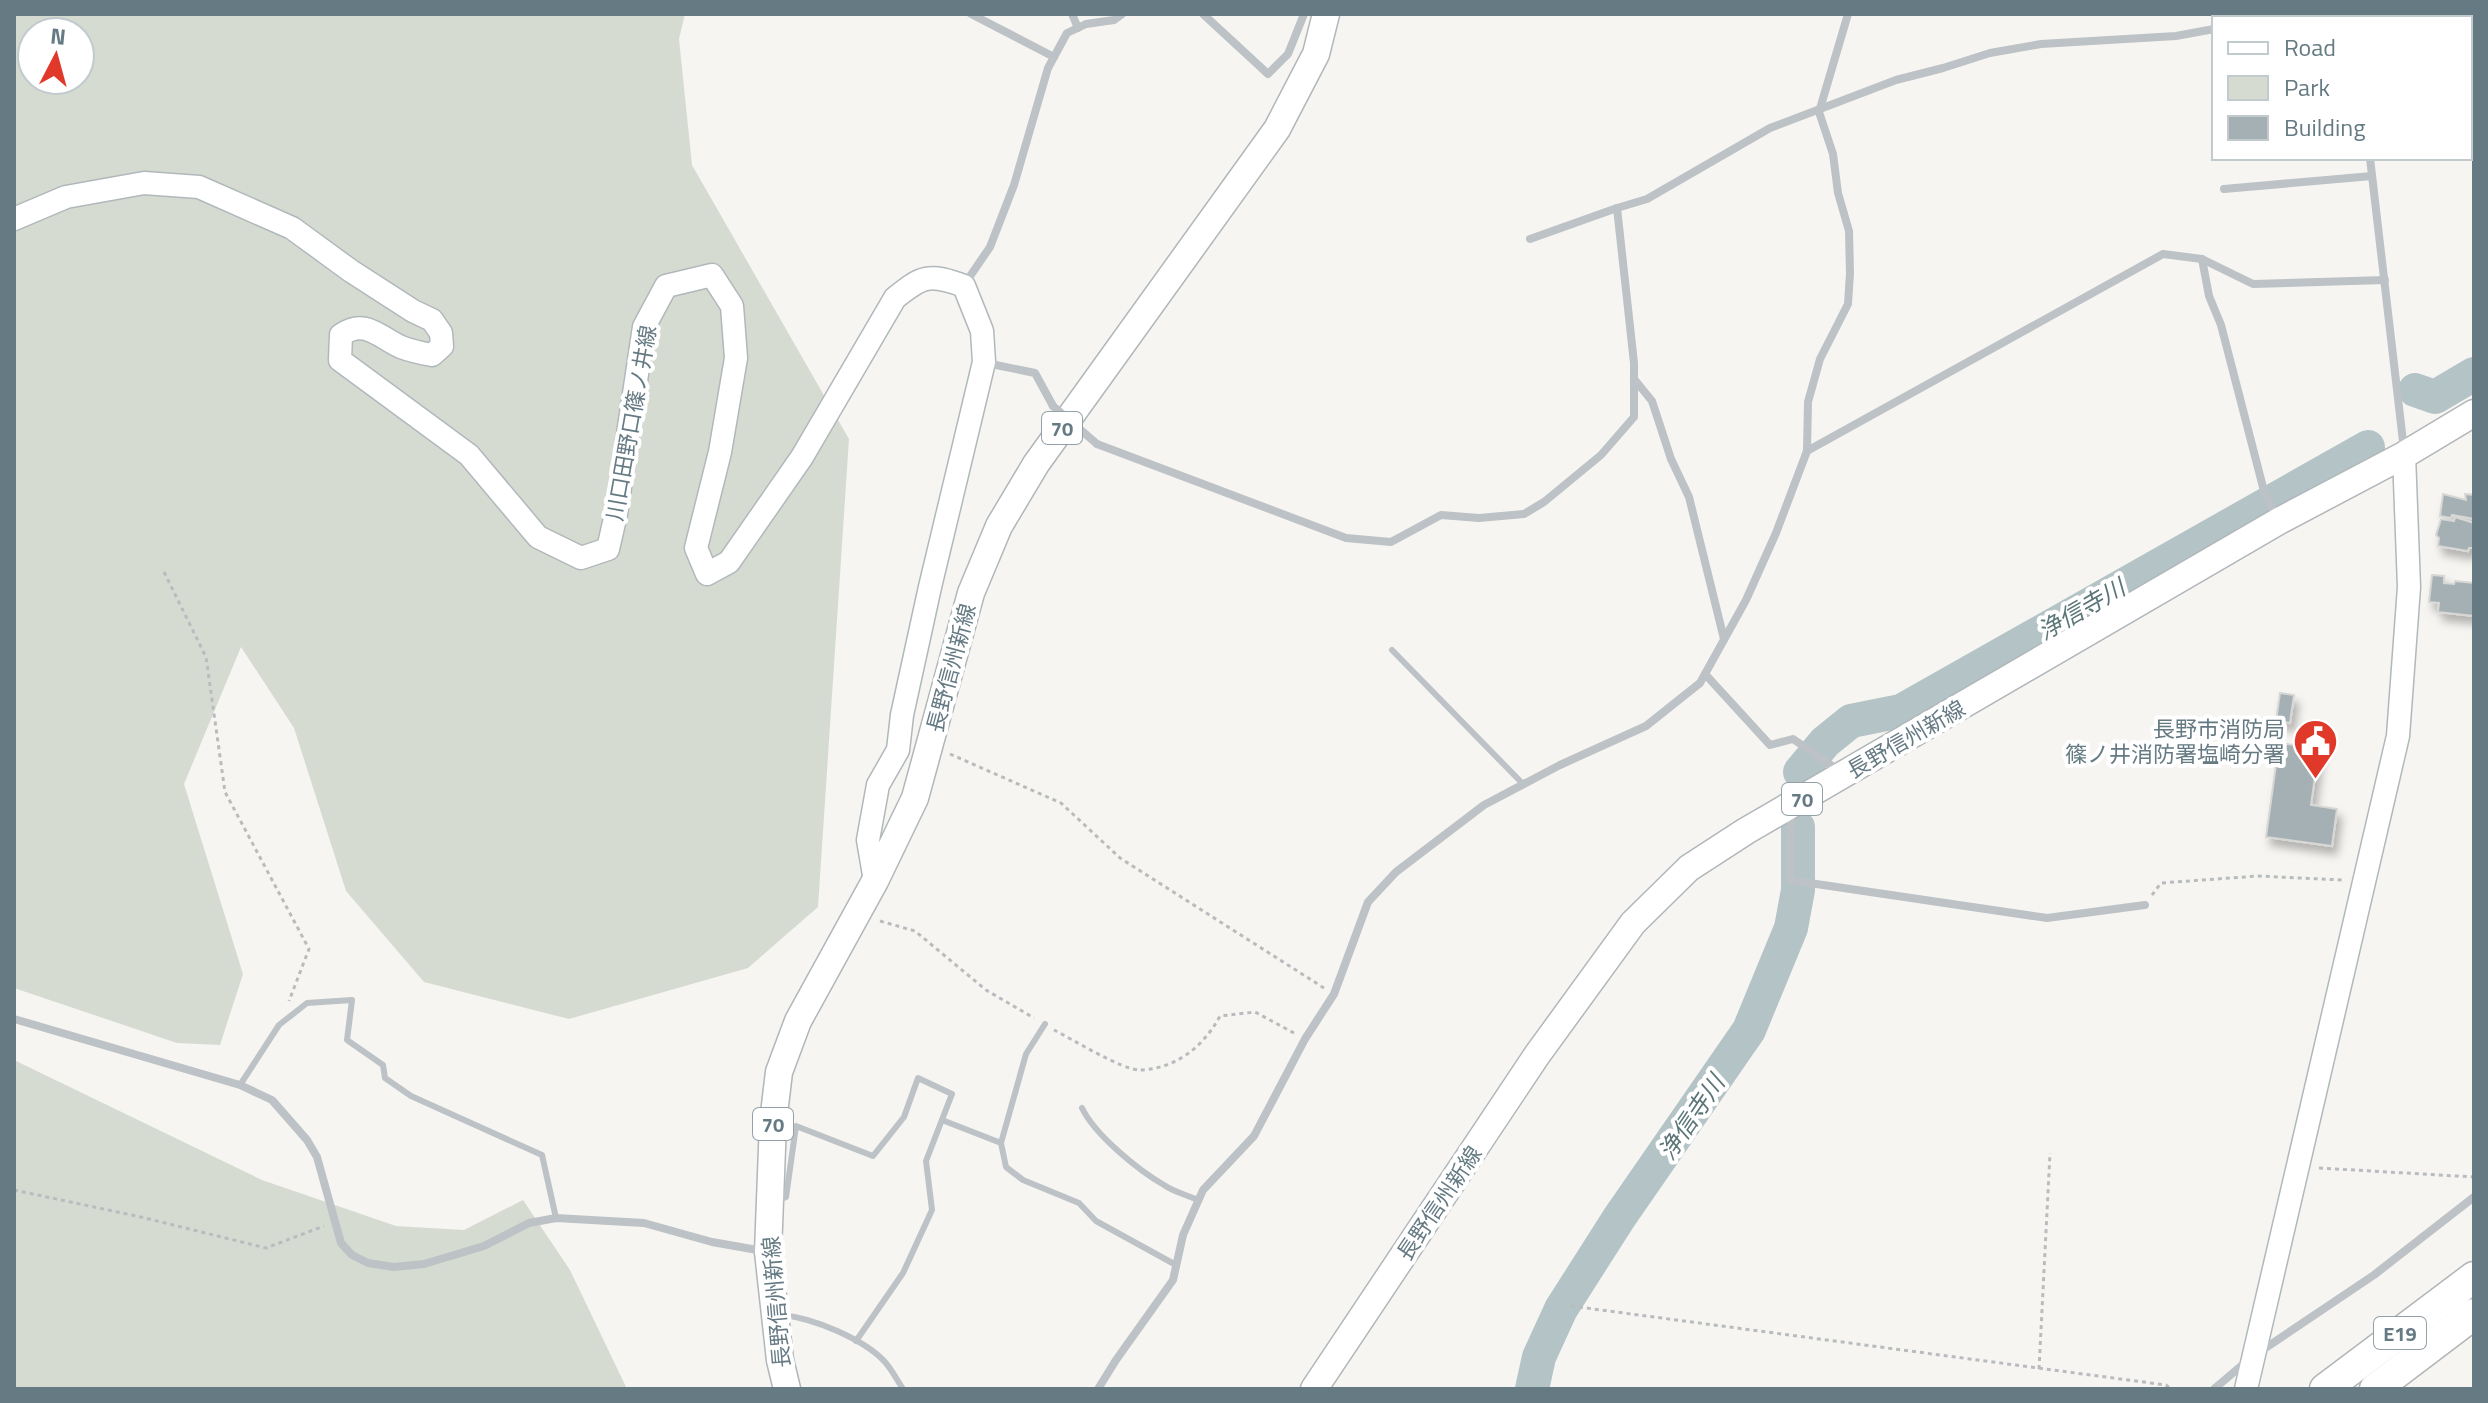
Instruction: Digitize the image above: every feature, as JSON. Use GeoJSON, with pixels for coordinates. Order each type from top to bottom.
{"type":"FeatureCollection","features":[{"type":"Feature","properties":{"kind":"highway","name":"E19"},"geometry":{"type":"LineString","coordinates":[[2325,1389],[2474,1277]]}},
{"type":"Feature","properties":{"kind":"highway","name":"E19"},"geometry":{"type":"LineString","coordinates":[[2375,1389],[2474,1314]]}},
{"type":"Feature","properties":{"kind":"main road","name":"長野信州新線"},"geometry":{"type":"LineString","coordinates":[[785,1388],[768,1252],[773,1122],[779,1072],[798,1021],[875,881],[915,798],[971,593],[999,526],[1036,464],[1277,129],[1316,54],[1326,14]]}},
{"type":"Feature","properties":{"kind":"main road","name":"川口田野口篠ノ井線"},"geometry":{"type":"LineString","coordinates":[[14,219],[66,197],[144,183],[199,187],[292,228],[351,271],[432,320],[441,333],[442,346],[432,355],[405,349],[369,329],[351,328],[341,335],[340,360],[469,455],[538,537],[581,558],[608,549],[644,327],[666,286],[712,275],[732,306],[736,358],[720,452],[696,548],[707,574],[729,562],[802,457],[895,298],[918,279],[945,279],[964,286]]}},
{"type":"Feature","properties":{"kind":"main road"},"geometry":{"type":"LineString","coordinates":[[875,881],[868,840],[878,785],[898,750],[902,715],[930,587],[984,362],[982,331],[964,286]]}},
{"type":"Feature","properties":{"kind":"main road","name":"長野信州新線"},"geometry":{"type":"LineString","coordinates":[[1314,1389],[1537,1055],[1633,923],[1689,868],[1791,805],[1835,771],[2275,514],[2404,455],[2474,413]]}},
{"type":"Feature","properties":{"kind":"main road"},"geometry":{"type":"LineString","coordinates":[[2246,1389],[2398,736],[2409,587],[2404,455]]}},
{"type":"Feature","properties":{"kind":"street"},"geometry":{"type":"LineString","coordinates":[[971,14],[1054,57]]}},
{"type":"Feature","properties":{"kind":"street"},"geometry":{"type":"LineString","coordinates":[[1072,14],[1078,28]]}},
{"type":"Feature","properties":{"kind":"street"},"geometry":{"type":"LineString","coordinates":[[964,286],[990,247],[1014,185],[1048,68],[1067,33],[1086,24],[1114,20],[1122,14]]}},
{"type":"Feature","properties":{"kind":"street"},"geometry":{"type":"LineString","coordinates":[[1203,14],[1268,74],[1288,54],[1304,14]]}},
{"type":"Feature","properties":{"kind":"street"},"geometry":{"type":"LineString","coordinates":[[1098,1389],[1173,1280],[1183,1235],[1203,1190],[1254,1136],[1305,1039],[1334,994],[1368,902],[1396,872],[1472,814],[1560,765],[1646,726],[1700,683],[1746,600],[1807,451],[1808,402],[1820,359],[1848,304],[1849,231],[1838,193],[1833,154],[1819,112],[1848,14]]}},
{"type":"Feature","properties":{"kind":"street"},"geometry":{"type":"LineString","coordinates":[[1530,239],[1647,199],[1770,128],[1819,112],[1886,83],[1990,53],[2041,44],[2176,36],[2212,29]]}},
{"type":"Feature","properties":{"kind":"street"},"geometry":{"type":"LineString","coordinates":[[2370,160],[2404,455]]}},
{"type":"Feature","properties":{"kind":"street"},"geometry":{"type":"LineString","coordinates":[[2224,189],[2372,176]]}},
{"type":"Feature","properties":{"kind":"street"},"geometry":{"type":"LineString","coordinates":[[984,362],[1035,373],[1053,406],[1097,444],[1346,538],[1391,542],[1441,515],[1479,518],[1524,514],[1544,502],[1601,455],[1634,417],[1634,378],[1617,208]]}},
{"type":"Feature","properties":{"kind":"street"},"geometry":{"type":"LineString","coordinates":[[1807,451],[2163,254],[2202,259],[2253,284],[2385,280]]}},
{"type":"Feature","properties":{"kind":"street"},"geometry":{"type":"LineString","coordinates":[[2202,259],[2209,296],[2221,325],[2264,491],[2275,514]]}},
{"type":"Feature","properties":{"kind":"street"},"geometry":{"type":"LineString","coordinates":[[1634,378],[1652,401],[1671,459],[1689,497],[1724,639]]}},
{"type":"Feature","properties":{"kind":"street"},"geometry":{"type":"LineString","coordinates":[[1705,674],[1770,745],[1793,739],[1835,771]]}},
{"type":"Feature","properties":{"kind":"street"},"geometry":{"type":"LineString","coordinates":[[1791,805],[1790,879],[1799,882],[2047,918],[2145,905]]}},
{"type":"Feature","properties":{"kind":"street"},"geometry":{"type":"LineString","coordinates":[[14,1019],[240,1085],[272,1100],[307,1140],[317,1157],[341,1243],[352,1255],[368,1263],[394,1267],[424,1264],[484,1246],[529,1223],[556,1218],[644,1223],[712,1242],[768,1252]]}},
{"type":"Feature","properties":{"kind":"street"},"geometry":{"type":"LineString","coordinates":[[2214,1389],[2251,1358],[2374,1275],[2474,1197]]}},
{"type":"Feature","properties":{"kind":"lane"},"geometry":{"type":"LineString","coordinates":[[1392,650],[1523,784]]}},
{"type":"Feature","properties":{"kind":"lane"},"geometry":{"type":"LineString","coordinates":[[240,1085],[279,1025],[307,1003],[352,1000],[347,1040],[383,1065],[385,1078],[411,1096],[542,1155],[556,1218]]}},
{"type":"Feature","properties":{"kind":"lane"},"geometry":{"type":"LineString","coordinates":[[1045,1024],[1026,1054],[1001,1143],[1006,1167],[1023,1180],[1079,1203],[1096,1221],[1176,1265]]}},
{"type":"Feature","properties":{"kind":"lane"},"geometry":{"type":"LineString","coordinates":[[770,1204],[786,1197],[796,1126],[873,1156],[904,1117],[918,1078],[952,1094],[926,1161],[932,1210],[903,1273],[856,1341]]}},
{"type":"Feature","properties":{"kind":"lane"},"geometry":{"type":"LineString","coordinates":[[1082,1108],[1089,1123],[1132,1161],[1164,1186],[1198,1200]]}},
{"type":"Feature","properties":{"kind":"lane"},"geometry":{"type":"LineString","coordinates":[[942,1120],[1001,1143]]}},
{"type":"Feature","properties":{"kind":"lane"},"geometry":{"type":"LineString","coordinates":[[775,1314],[805,1317],[856,1341],[884,1361],[903,1389]]}},
{"type":"Feature","properties":{"kind":"path"},"geometry":{"type":"LineString","coordinates":[[164,572],[206,657],[225,792],[309,949],[279,1025]]}},
{"type":"Feature","properties":{"kind":"path"},"geometry":{"type":"LineString","coordinates":[[948,753],[1013,779],[1061,803],[1120,858],[1334,994]]}},
{"type":"Feature","properties":{"kind":"path"},"geometry":{"type":"LineString","coordinates":[[2145,905],[2161,883],[2258,876],[2365,881]]}},
{"type":"Feature","properties":{"kind":"path"},"geometry":{"type":"LineString","coordinates":[[857,915],[915,931],[986,990],[1113,1061],[1138,1070],[1171,1063],[1198,1048],[1220,1016],[1255,1012],[1305,1039]]}},
{"type":"Feature","properties":{"kind":"path"},"geometry":{"type":"LineString","coordinates":[[2039,1369],[2050,1153]]}},
{"type":"Feature","properties":{"kind":"path"},"geometry":{"type":"LineString","coordinates":[[2299,1167],[2474,1177]]}},
{"type":"Feature","properties":{"kind":"path"},"geometry":{"type":"LineString","coordinates":[[14,1190],[266,1248],[336,1221]]}},
{"type":"Feature","properties":{"kind":"path"},"geometry":{"type":"LineString","coordinates":[[1571,1306],[2166,1385],[2171,1389]]}},
{"type":"Feature","properties":{"kind":"green space"},"geometry":{"type":"Polygon","coordinates":[[[14,14],[685,14],[679,39],[692,165],[849,439],[818,907],[748,968],[569,1019],[424,982],[346,891],[294,728],[241,647],[184,784],[243,974],[220,1045],[177,1043],[14,988],[14,14]]]}},
{"type":"Feature","properties":{"kind":"green space"},"geometry":{"type":"Polygon","coordinates":[[[14,1060],[262,1180],[396,1226],[464,1230],[523,1200],[570,1270],[627,1389],[14,1389],[14,1060]]]}},
{"type":"Feature","properties":{"kind":"building"},"geometry":{"type":"Polygon","coordinates":[[[2443,494],[2466,500],[2465,494],[2474,495],[2474,519],[2440,516],[2443,494]]]}},
{"type":"Feature","properties":{"kind":"building"},"geometry":{"type":"Polygon","coordinates":[[[2455,517],[2474,523],[2474,548],[2468,551],[2438,546],[2439,538],[2436,535],[2441,519],[2454,521],[2455,517]]]}},
{"type":"Feature","properties":{"kind":"building"},"geometry":{"type":"Polygon","coordinates":[[[2432,575],[2444,576],[2444,583],[2474,583],[2474,616],[2438,612],[2439,603],[2429,602],[2432,575]]]}},
{"type":"Feature","properties":{"kind":"building"},"geometry":{"type":"Polygon","coordinates":[[[2280,693],[2294,695],[2290,723],[2276,721],[2280,693]]]}},
{"type":"Feature","properties":{"kind":"building"},"geometry":{"type":"Polygon","coordinates":[[[2279,743],[2319,748],[2311,805],[2337,809],[2332,846],[2266,837],[2279,743]]]}},
{"type":"Feature","properties":{"kind":"waterway","name":"浄信寺川"},"geometry":{"type":"LineString","coordinates":[[2415,390],[2435,397],[2474,374]]}},
{"type":"Feature","properties":{"kind":"waterway","name":"浄信寺川"},"geometry":{"type":"LineString","coordinates":[[1800,772],[1825,742],[1851,721],[1901,711],[2368,447]]}},
{"type":"Feature","properties":{"kind":"waterway","name":"浄信寺川"},"geometry":{"type":"LineString","coordinates":[[1532,1389],[1539,1357],[1561,1309],[1619,1218],[1749,1030],[1791,928],[1798,890],[1798,827]]}},
{"type":"Feature","properties":{"kind":"place","name":"長野市消防局 篠ノ井消防署塩崎分署"},"geometry":{"type":"Point","coordinates":[2316,781]}}]}
